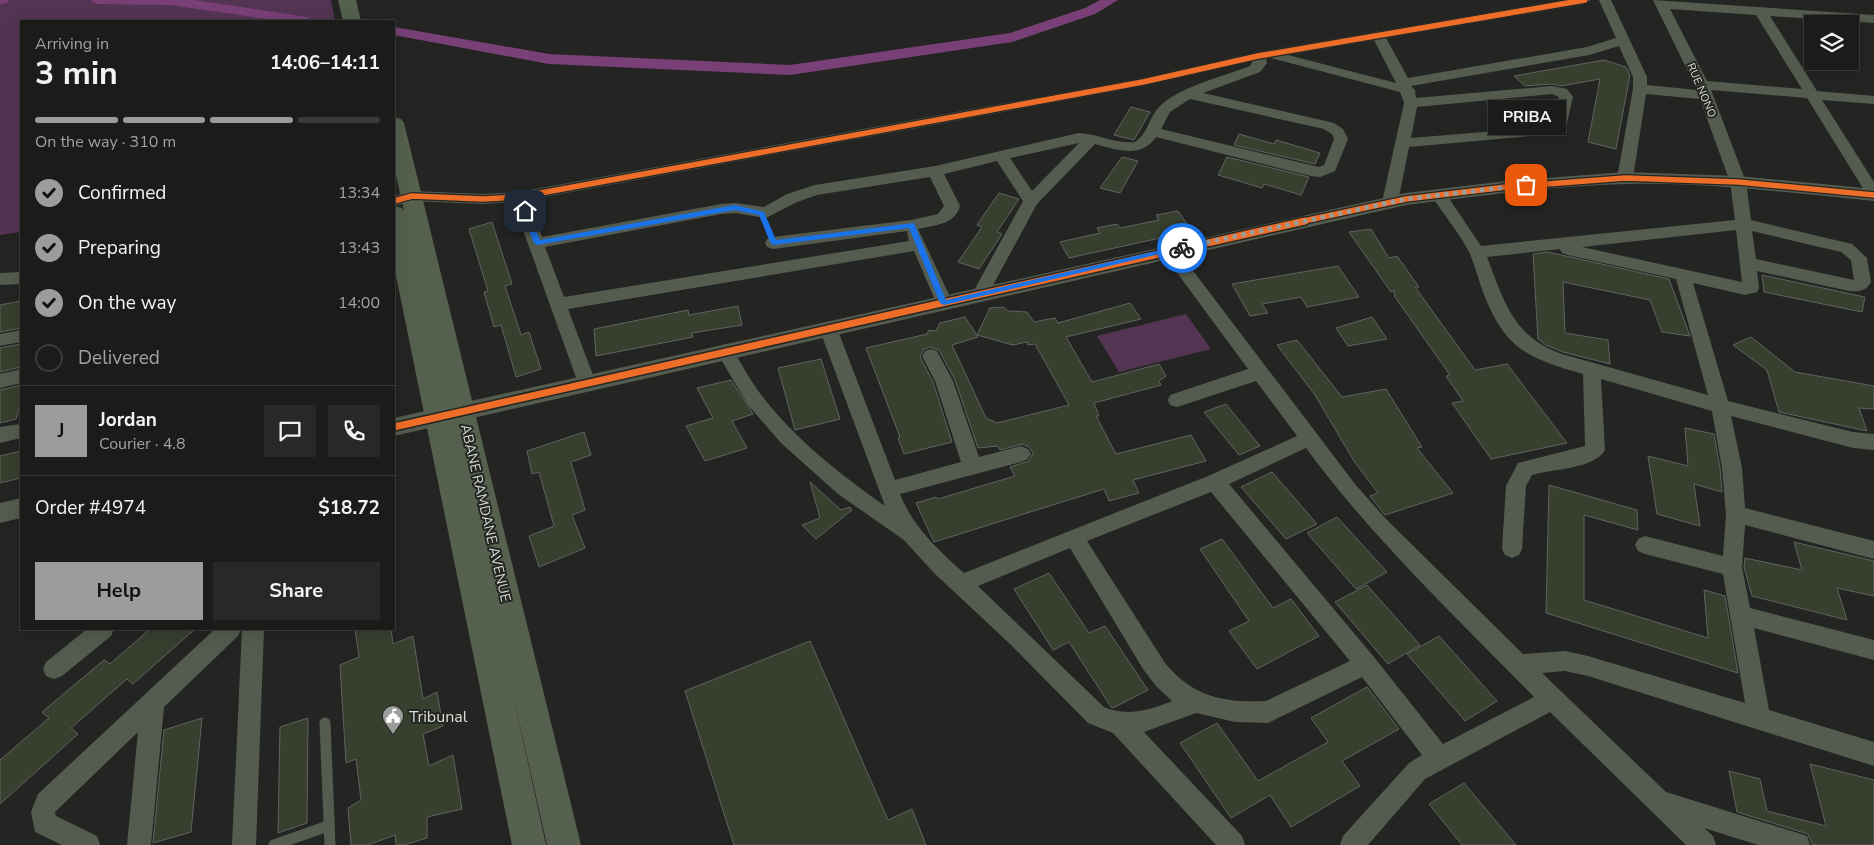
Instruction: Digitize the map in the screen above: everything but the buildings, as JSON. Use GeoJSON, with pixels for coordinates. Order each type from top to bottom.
{"type":"FeatureCollection","features":[{"type":"Feature","properties":{"kind":"main road"},"geometry":{"type":"LineString","coordinates":[[353,6],[369,20]]}},
{"type":"Feature","properties":{"kind":"main road","name":"ABANE RAMDANE AVENUE"},"geometry":{"type":"LineString","coordinates":[[395,136],[400,203],[449,415],[564,845]]}},
{"type":"Feature","properties":{"kind":"main road","name":"ABANE RAMDANE AVENUE"},"geometry":{"type":"LineString","coordinates":[[449,415],[530,845]]}},
{"type":"Feature","properties":{"kind":"street"},"geometry":{"type":"LineString","coordinates":[[400,203],[519,197],[1143,82],[1264,55],[1586,0]]}},
{"type":"Feature","properties":{"kind":"street"},"geometry":{"type":"LineString","coordinates":[[1605,0],[1640,77],[1640,89],[1625,178]]}},
{"type":"Feature","properties":{"kind":"street"},"geometry":{"type":"LineString","coordinates":[[1660,2],[1874,19]]}},
{"type":"Feature","properties":{"kind":"street","name":"RUE NONO"},"geometry":{"type":"LineString","coordinates":[[1660,2],[1704,90],[1738,182],[1749,263],[1750,290],[1682,276]]}},
{"type":"Feature","properties":{"kind":"street"},"geometry":{"type":"LineString","coordinates":[[1760,10],[1874,194]]}},
{"type":"Feature","properties":{"kind":"street"},"geometry":{"type":"LineString","coordinates":[[1378,36],[1408,92],[1402,144],[1390,202]]}},
{"type":"Feature","properties":{"kind":"street"},"geometry":{"type":"LineString","coordinates":[[1408,92],[1588,51],[1623,40]]}},
{"type":"Feature","properties":{"kind":"street"},"geometry":{"type":"LineString","coordinates":[[1588,51],[1632,59]]}},
{"type":"Feature","properties":{"kind":"street"},"geometry":{"type":"LineString","coordinates":[[1264,55],[1408,92],[1555,90],[1562,92],[1566,98],[1560,123],[1548,131],[1402,144]]}},
{"type":"Feature","properties":{"kind":"street"},"geometry":{"type":"LineString","coordinates":[[537,243],[721,209],[735,208],[762,214],[806,193],[935,170],[1068,140],[1093,138],[1133,147],[1143,143],[1165,108],[1171,103],[1255,69],[1264,55]]}},
{"type":"Feature","properties":{"kind":"street"},"geometry":{"type":"LineString","coordinates":[[1640,89],[1813,95],[1874,100]]}},
{"type":"Feature","properties":{"kind":"street"},"geometry":{"type":"LineString","coordinates":[[1151,131],[1311,171],[1320,172],[1330,168],[1341,139],[1338,132],[1329,126],[1191,95]]}},
{"type":"Feature","properties":{"kind":"street"},"geometry":{"type":"LineString","coordinates":[[980,294],[1032,201],[1093,138]]}},
{"type":"Feature","properties":{"kind":"street"},"geometry":{"type":"LineString","coordinates":[[1001,155],[1017,183],[1032,201]]}},
{"type":"Feature","properties":{"kind":"street"},"geometry":{"type":"LineString","coordinates":[[773,242],[911,225],[943,218],[951,210],[952,206],[935,170]]}},
{"type":"Feature","properties":{"kind":"street"},"geometry":{"type":"LineString","coordinates":[[395,427],[944,303],[1169,250],[1390,202],[1506,186],[1625,178],[1738,182],[1874,194]]}},
{"type":"Feature","properties":{"kind":"street"},"geometry":{"type":"LineString","coordinates":[[1439,195],[1477,252],[1501,312],[1522,342],[1534,350],[1554,359],[1720,406],[1853,440],[1874,442]]}},
{"type":"Feature","properties":{"kind":"street"},"geometry":{"type":"LineString","coordinates":[[519,197],[587,382]]}},
{"type":"Feature","properties":{"kind":"street"},"geometry":{"type":"LineString","coordinates":[[762,214],[773,242],[780,268]]}},
{"type":"Feature","properties":{"kind":"street"},"geometry":{"type":"LineString","coordinates":[[1477,252],[1744,224],[1846,248],[1859,258],[1869,284],[1850,285],[1749,263]]}},
{"type":"Feature","properties":{"kind":"street"},"geometry":{"type":"LineString","coordinates":[[911,225],[944,303]]}},
{"type":"Feature","properties":{"kind":"street"},"geometry":{"type":"LineString","coordinates":[[559,304],[919,245]]}},
{"type":"Feature","properties":{"kind":"street"},"geometry":{"type":"LineString","coordinates":[[1555,245],[1682,276],[1720,406],[1732,468],[1736,514],[1732,568],[1759,720]]}},
{"type":"Feature","properties":{"kind":"street"},"geometry":{"type":"LineString","coordinates":[[1169,250],[1348,490],[1378,524],[1552,699],[1704,845]]}},
{"type":"Feature","properties":{"kind":"street"},"geometry":{"type":"LineString","coordinates":[[0,279],[20,278]]}},
{"type":"Feature","properties":{"kind":"street"},"geometry":{"type":"LineString","coordinates":[[828,328],[899,517],[911,535]]}},
{"type":"Feature","properties":{"kind":"street"},"geometry":{"type":"LineString","coordinates":[[0,340],[20,336]]}},
{"type":"Feature","properties":{"kind":"street"},"geometry":{"type":"LineString","coordinates":[[725,351],[760,406],[812,462],[870,507],[911,535],[1096,715],[1105,721],[1131,725],[1196,702]]}},
{"type":"Feature","properties":{"kind":"street"},"geometry":{"type":"LineString","coordinates":[[931,356],[944,381],[972,467]]}},
{"type":"Feature","properties":{"kind":"street"},"geometry":{"type":"LineString","coordinates":[[1512,549],[1516,486],[1525,468],[1556,460],[1580,458],[1595,450],[1592,370]]}},
{"type":"Feature","properties":{"kind":"street"},"geometry":{"type":"LineString","coordinates":[[1177,400],[1261,372]]}},
{"type":"Feature","properties":{"kind":"street"},"geometry":{"type":"LineString","coordinates":[[0,381],[20,376]]}},
{"type":"Feature","properties":{"kind":"street"},"geometry":{"type":"LineString","coordinates":[[0,435],[20,431]]}},
{"type":"Feature","properties":{"kind":"street"},"geometry":{"type":"LineString","coordinates":[[962,584],[1074,537],[1215,482],[1310,438]]}},
{"type":"Feature","properties":{"kind":"street"},"geometry":{"type":"LineString","coordinates":[[890,489],[1021,454]]}},
{"type":"Feature","properties":{"kind":"street"},"geometry":{"type":"LineString","coordinates":[[1215,482],[1366,664],[1438,758]]}},
{"type":"Feature","properties":{"kind":"street"},"geometry":{"type":"LineString","coordinates":[[0,513],[20,508]]}},
{"type":"Feature","properties":{"kind":"street"},"geometry":{"type":"LineString","coordinates":[[1736,514],[1874,550]]}},
{"type":"Feature","properties":{"kind":"street"},"geometry":{"type":"LineString","coordinates":[[1074,537],[1143,650],[1165,680],[1179,694],[1196,702],[1254,713],[1268,712],[1366,664]]}},
{"type":"Feature","properties":{"kind":"street"},"geometry":{"type":"LineString","coordinates":[[1645,545],[1732,568]]}},
{"type":"Feature","properties":{"kind":"street"},"geometry":{"type":"LineString","coordinates":[[1740,615],[1874,650]]}},
{"type":"Feature","properties":{"kind":"street"},"geometry":{"type":"LineString","coordinates":[[54,669],[102,630]]}},
{"type":"Feature","properties":{"kind":"street"},"geometry":{"type":"LineString","coordinates":[[88,845],[44,823],[42,818],[44,808],[52,797],[229,630]]}},
{"type":"Feature","properties":{"kind":"street"},"geometry":{"type":"LineString","coordinates":[[244,845],[253,630]]}},
{"type":"Feature","properties":{"kind":"street"},"geometry":{"type":"LineString","coordinates":[[1518,665],[1565,661],[1588,666],[1874,754]]}},
{"type":"Feature","properties":{"kind":"street"},"geometry":{"type":"LineString","coordinates":[[1352,845],[1417,771],[1438,758],[1552,699]]}},
{"type":"Feature","properties":{"kind":"street"},"geometry":{"type":"LineString","coordinates":[[139,845],[153,701]]}},
{"type":"Feature","properties":{"kind":"street"},"geometry":{"type":"LineString","coordinates":[[1122,724],[1233,845]]}},
{"type":"Feature","properties":{"kind":"street"},"geometry":{"type":"LineString","coordinates":[[1658,801],[1798,845]]}},
{"type":"Feature","properties":{"kind":"lane"},"geometry":{"type":"LineString","coordinates":[[324,723],[330,845]]}},
{"type":"Feature","properties":{"kind":"lane"},"geometry":{"type":"LineString","coordinates":[[274,845],[328,826]]}},
{"type":"Feature","properties":{"kind":"shaded area"},"geometry":{"type":"Polygon","coordinates":[[[0,0],[331,0],[335,20],[20,20],[20,232],[0,235],[0,0]]]}},
{"type":"Feature","properties":{"kind":"shaded area"},"geometry":{"type":"Polygon","coordinates":[[[1186,314],[1211,349],[1119,372],[1097,336],[1186,314]]]}},
{"type":"Feature","properties":{"kind":"waterway"},"geometry":{"type":"LineString","coordinates":[[97,0],[171,1],[300,20]]}},
{"type":"Feature","properties":{"kind":"waterway"},"geometry":{"type":"LineString","coordinates":[[395,31],[549,59],[790,70],[1012,37],[1090,11],[1111,0]]}},
{"type":"Feature","properties":{"kind":"cycle path"},"geometry":{"type":"LineString","coordinates":[[395,201],[412,196],[483,199],[519,197],[1143,82],[1258,56],[1585,0]]}},
{"type":"Feature","properties":{"kind":"cycle path"},"geometry":{"type":"LineString","coordinates":[[395,427],[1406,199],[1506,187],[1625,178],[1738,182],[1874,195]]}},
{"type":"Feature","properties":{"kind":"way so far"},"geometry":{"type":"LineString","coordinates":[[1182,248],[1406,199],[1526,185]]}},
{"type":"Feature","properties":{"kind":"place","name":"PRIBA"},"geometry":{"type":"Point","coordinates":[1526,185]}},
{"type":"Feature","properties":{"kind":"place","name":"Tribunal"},"geometry":{"type":"Point","coordinates":[393,735]}},
{"type":"Feature","properties":{"kind":"route"},"geometry":{"type":"LineString","coordinates":[[525,211],[537,243],[735,208],[762,214],[773,242],[911,225],[944,303],[1182,248]]}}]}
